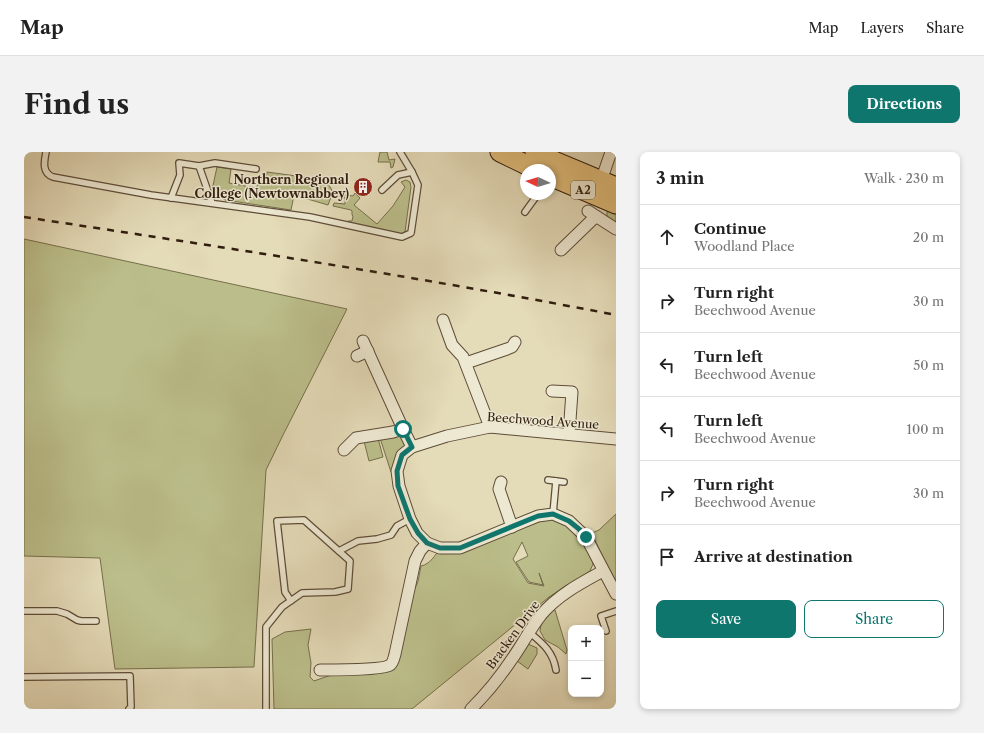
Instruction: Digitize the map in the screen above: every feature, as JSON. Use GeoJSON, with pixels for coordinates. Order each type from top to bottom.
{"type":"FeatureCollection","features":[{"type":"Feature","properties":{"kind":"highway"},"geometry":{"type":"LineString","coordinates":[[500,152],[525,164]]}},
{"type":"Feature","properties":{"kind":"highway","name":"A2"},"geometry":{"type":"LineString","coordinates":[[535,152],[608,184]]}},
{"type":"Feature","properties":{"kind":"highway","name":"A2"},"geometry":{"type":"LineString","coordinates":[[556,179],[616,204]]}},
{"type":"Feature","properties":{"kind":"street"},"geometry":{"type":"LineString","coordinates":[[608,184],[611,152]]}},
{"type":"Feature","properties":{"kind":"street"},"geometry":{"type":"LineString","coordinates":[[561,250],[593,219],[593,214],[616,229]]}},
{"type":"Feature","properties":{"kind":"street"},"geometry":{"type":"LineString","coordinates":[[443,320],[452,344],[463,357],[490,427]]}},
{"type":"Feature","properties":{"kind":"street"},"geometry":{"type":"LineString","coordinates":[[466,364],[507,350],[512,347],[515,342]]}},
{"type":"Feature","properties":{"kind":"street"},"geometry":{"type":"LineString","coordinates":[[357,356],[366,346],[412,447],[402,455],[397,471],[398,486],[410,519],[418,533],[427,543],[440,548],[460,548],[538,516],[553,514],[569,521],[586,537],[592,545],[616,594]]}},
{"type":"Feature","properties":{"kind":"street"},"geometry":{"type":"LineString","coordinates":[[552,391],[572,392],[569,434]]}},
{"type":"Feature","properties":{"kind":"street","name":"Beechwood Avenue"},"geometry":{"type":"LineString","coordinates":[[412,447],[447,436],[490,427],[616,439]]}},
{"type":"Feature","properties":{"kind":"street"},"geometry":{"type":"LineString","coordinates":[[344,450],[356,438],[403,429]]}},
{"type":"Feature","properties":{"kind":"street"},"geometry":{"type":"LineString","coordinates":[[501,482],[499,489],[512,527]]}},
{"type":"Feature","properties":{"kind":"street"},"geometry":{"type":"LineString","coordinates":[[320,670],[380,668],[390,665],[396,654],[414,561],[427,543]]}},
{"type":"Feature","properties":{"kind":"street","name":"Bracken Drive"},"geometry":{"type":"LineString","coordinates":[[471,709],[485,695],[541,615],[553,603],[575,586],[603,570]]}},
{"type":"Feature","properties":{"kind":"lane"},"geometry":{"type":"LineString","coordinates":[[46,152],[45,170],[49,176],[171,198],[310,217],[402,237],[411,233],[418,186],[412,172],[400,152]]}},
{"type":"Feature","properties":{"kind":"lane"},"geometry":{"type":"LineString","coordinates":[[171,198],[180,176],[179,163],[199,166],[215,163],[256,169]]}},
{"type":"Feature","properties":{"kind":"lane"},"geometry":{"type":"LineString","coordinates":[[199,166],[212,203]]}},
{"type":"Feature","properties":{"kind":"lane"},"geometry":{"type":"LineString","coordinates":[[382,190],[398,175],[412,172]]}},
{"type":"Feature","properties":{"kind":"lane"},"geometry":{"type":"LineString","coordinates":[[525,212],[534,200]]}},
{"type":"Feature","properties":{"kind":"lane"},"geometry":{"type":"LineString","coordinates":[[548,480],[564,482]]}},
{"type":"Feature","properties":{"kind":"lane"},"geometry":{"type":"LineString","coordinates":[[553,514],[556,481]]}},
{"type":"Feature","properties":{"kind":"lane"},"geometry":{"type":"LineString","coordinates":[[339,551],[358,541],[377,539],[391,535],[397,526],[410,519]]}},
{"type":"Feature","properties":{"kind":"lane"},"geometry":{"type":"LineString","coordinates":[[266,709],[266,627],[282,607],[291,601],[302,593],[336,592],[348,589],[350,561],[304,520],[277,521],[285,592],[291,601]]}},
{"type":"Feature","properties":{"kind":"lane"},"geometry":{"type":"LineString","coordinates":[[24,611],[57,611],[67,614],[77,620],[96,621]]}},
{"type":"Feature","properties":{"kind":"lane"},"geometry":{"type":"LineString","coordinates":[[606,631],[601,616],[616,611]]}},
{"type":"Feature","properties":{"kind":"lane"},"geometry":{"type":"LineString","coordinates":[[529,632],[545,646],[555,660],[556,670]]}},
{"type":"Feature","properties":{"kind":"lane"},"geometry":{"type":"LineString","coordinates":[[24,677],[130,676],[131,707],[129,709]]}},
{"type":"Feature","properties":{"kind":"green space"},"geometry":{"type":"Polygon","coordinates":[[[380,152],[387,152],[389,160],[395,159],[393,167],[391,168],[390,162],[378,162],[380,152]]]}},
{"type":"Feature","properties":{"kind":"green space"},"geometry":{"type":"Polygon","coordinates":[[[217,167],[231,169],[229,183],[256,188],[261,177],[266,178],[267,172],[326,180],[333,192],[328,205],[294,195],[291,210],[225,200],[212,190],[217,167]]]}},
{"type":"Feature","properties":{"kind":"green space"},"geometry":{"type":"Polygon","coordinates":[[[406,180],[410,182],[411,187],[405,232],[398,239],[346,225],[348,221],[352,221],[352,211],[333,206],[334,203],[345,204],[345,198],[336,196],[336,194],[353,196],[355,193],[360,198],[354,205],[377,224],[393,206],[405,187],[401,182],[406,180]]]}},
{"type":"Feature","properties":{"kind":"green space"},"geometry":{"type":"Polygon","coordinates":[[[607,202],[616,206],[616,225],[607,220],[607,202]]]}},
{"type":"Feature","properties":{"kind":"green space"},"geometry":{"type":"Polygon","coordinates":[[[24,239],[347,309],[266,470],[254,667],[115,669],[100,558],[24,556],[24,239]]]}},
{"type":"Feature","properties":{"kind":"green space"},"geometry":{"type":"Polygon","coordinates":[[[399,436],[405,446],[391,472],[380,438],[399,436]]]}},
{"type":"Feature","properties":{"kind":"green space"},"geometry":{"type":"Polygon","coordinates":[[[378,438],[383,457],[369,461],[364,441],[378,438]]]}},
{"type":"Feature","properties":{"kind":"green space"},"geometry":{"type":"Polygon","coordinates":[[[616,514],[616,587],[592,533],[599,530],[616,514]]]}},
{"type":"Feature","properties":{"kind":"green space"},"geometry":{"type":"Polygon","coordinates":[[[551,519],[579,531],[591,552],[593,564],[590,571],[549,597],[412,709],[274,709],[272,639],[285,632],[311,629],[308,645],[311,663],[310,677],[314,681],[334,674],[385,671],[413,590],[418,582],[421,566],[430,562],[440,548],[533,520],[551,519]],[[522,542],[513,559],[528,583],[544,586],[539,573],[543,585],[529,582],[516,562],[528,556],[522,542]]]}},
{"type":"Feature","properties":{"kind":"green space"},"geometry":{"type":"Polygon","coordinates":[[[553,610],[555,610],[567,650],[566,654],[558,647],[545,640],[540,631],[544,619],[553,610]]]}},
{"type":"Feature","properties":{"kind":"green space"},"geometry":{"type":"Polygon","coordinates":[[[528,644],[537,648],[537,654],[528,669],[517,661],[528,644]]]}},
{"type":"Feature","properties":{"kind":"railway"},"geometry":{"type":"LineString","coordinates":[[24,217],[395,275],[616,315]]}},
{"type":"Feature","properties":{"kind":"place","name":"Northern Regional College (Newtownabbey)"},"geometry":{"type":"Point","coordinates":[363,187]}},
{"type":"Feature","properties":{"kind":"route"},"geometry":{"type":"LineString","coordinates":[[403,429],[412,447],[402,455],[397,471],[398,486],[410,519],[418,533],[427,543],[440,548],[460,548],[538,516],[553,514],[569,521],[586,537]]}}]}
